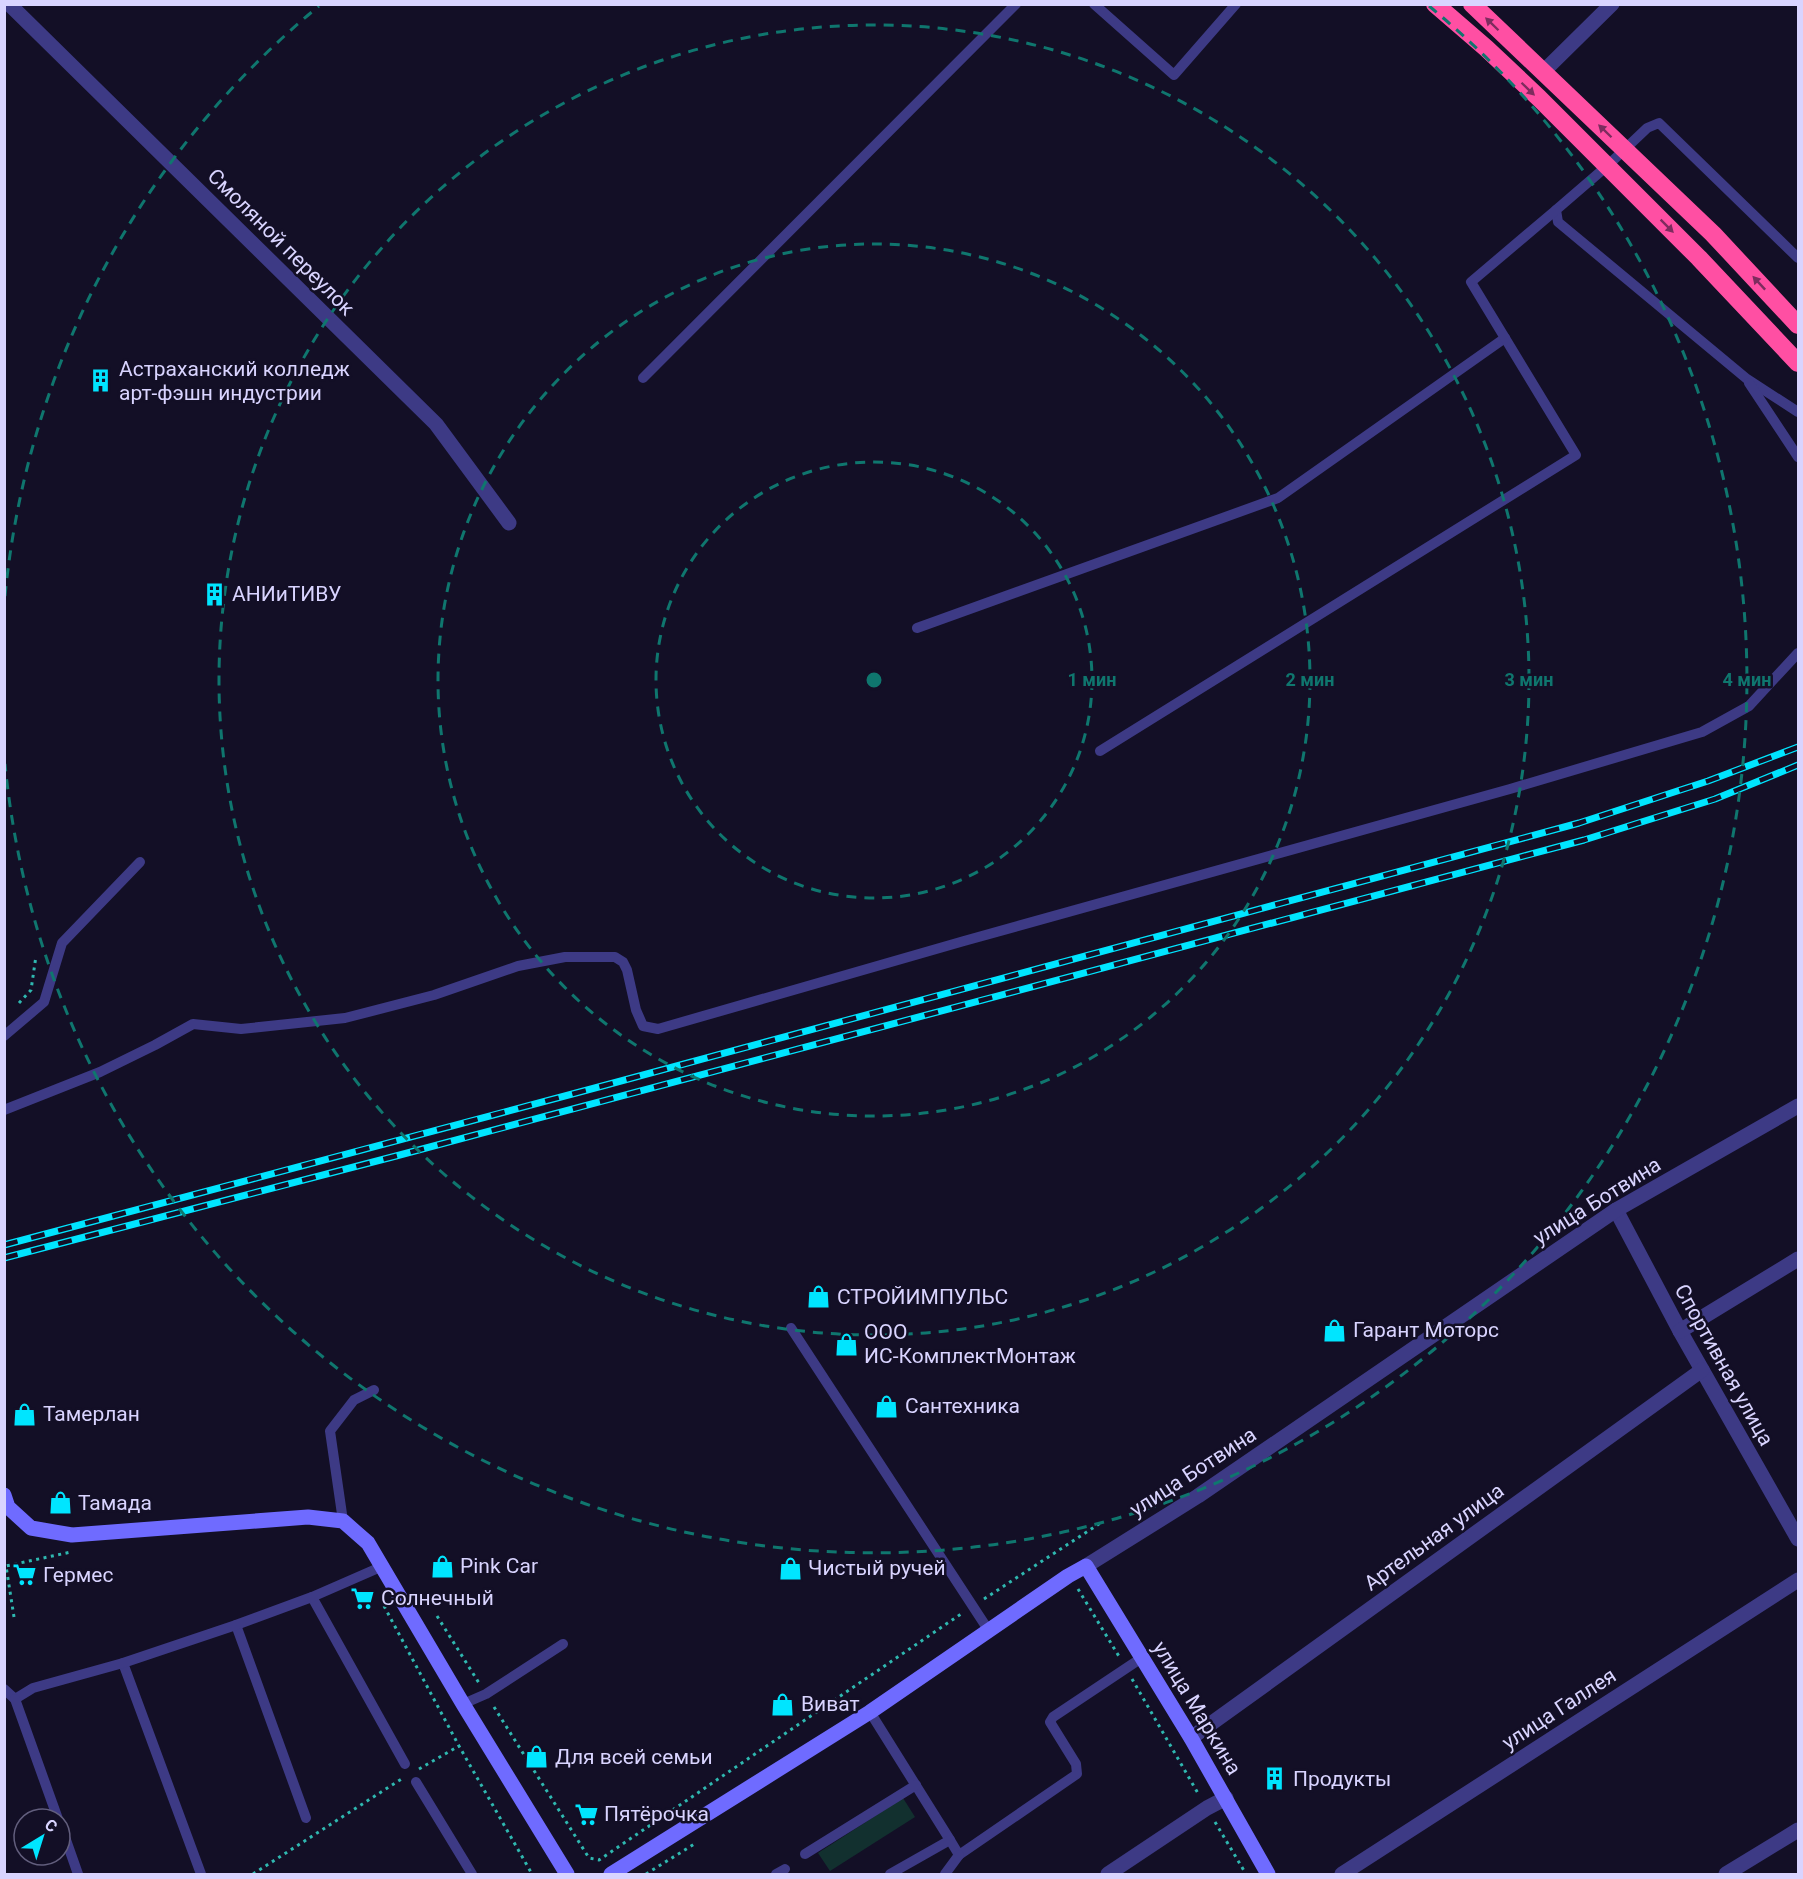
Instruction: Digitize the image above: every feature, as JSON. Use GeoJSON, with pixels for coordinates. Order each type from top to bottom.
{"type":"FeatureCollection","features":[{"type":"Feature","properties":{"kind":"highway"},"geometry":{"type":"LineString","coordinates":[[1435,4],[1486,48],[1607,166],[1700,258],[1798,363]]}},
{"type":"Feature","properties":{"kind":"highway"},"geometry":{"type":"LineString","coordinates":[[1472,4],[1713,234],[1798,325]]}},
{"type":"Feature","properties":{"kind":"street","name":"Смоляной переулок"},"geometry":{"type":"LineString","coordinates":[[9,4],[436,424],[508,523]]}},
{"type":"Feature","properties":{"kind":"street"},"geometry":{"type":"LineString","coordinates":[[1543,72],[1612,4]]}},
{"type":"Feature","properties":{"kind":"street","name":"улица Ботвина"},"geometry":{"type":"LineString","coordinates":[[611,1875],[870,1713],[1048,1590],[1198,1496],[1616,1210],[1798,1106]]}},
{"type":"Feature","properties":{"kind":"street","name":"Спортивная улица"},"geometry":{"type":"LineString","coordinates":[[1616,1210],[1680,1331],[1798,1539]]}},
{"type":"Feature","properties":{"kind":"street"},"geometry":{"type":"LineString","coordinates":[[1680,1331],[1798,1259]]}},
{"type":"Feature","properties":{"kind":"street","name":"Артельная улица"},"geometry":{"type":"LineString","coordinates":[[1191,1738],[1702,1370]]}},
{"type":"Feature","properties":{"kind":"street"},"geometry":{"type":"LineString","coordinates":[[6,1504],[31,1528],[72,1535],[308,1517],[344,1521],[368,1543],[567,1875]]}},
{"type":"Feature","properties":{"kind":"street","name":"улица Маркина"},"geometry":{"type":"LineString","coordinates":[[1086,1566],[1191,1738],[1268,1875]]}},
{"type":"Feature","properties":{"kind":"street","name":"улица Галлея"},"geometry":{"type":"LineString","coordinates":[[1342,1875],[1798,1580]]}},
{"type":"Feature","properties":{"kind":"street"},"geometry":{"type":"LineString","coordinates":[[1108,1875],[1207,1808],[1226,1798]]}},
{"type":"Feature","properties":{"kind":"street"},"geometry":{"type":"LineString","coordinates":[[1726,1875],[1798,1830]]}},
{"type":"Feature","properties":{"kind":"lane"},"geometry":{"type":"LineString","coordinates":[[643,378],[1016,4]]}},
{"type":"Feature","properties":{"kind":"lane"},"geometry":{"type":"LineString","coordinates":[[1094,4],[1173,75],[1236,4]]}},
{"type":"Feature","properties":{"kind":"lane"},"geometry":{"type":"LineString","coordinates":[[1100,751],[1576,454],[1471,282],[1607,166],[1647,128],[1659,123],[1798,258]]}},
{"type":"Feature","properties":{"kind":"lane"},"geometry":{"type":"LineString","coordinates":[[1556,210],[1558,222],[1747,380],[1798,412]]}},
{"type":"Feature","properties":{"kind":"lane"},"geometry":{"type":"LineString","coordinates":[[917,628],[1278,498],[1505,338]]}},
{"type":"Feature","properties":{"kind":"lane"},"geometry":{"type":"LineString","coordinates":[[1747,380],[1798,457]]}},
{"type":"Feature","properties":{"kind":"lane"},"geometry":{"type":"LineString","coordinates":[[4,1110],[99,1072],[193,1024],[241,1029],[345,1018],[434,995],[518,966],[566,957],[615,957],[623,962],[636,1010],[644,1026],[658,1029],[1510,789],[1702,732],[1749,706],[1798,653]]}},
{"type":"Feature","properties":{"kind":"lane"},"geometry":{"type":"LineString","coordinates":[[4,1036],[44,1002],[62,944],[140,862]]}},
{"type":"Feature","properties":{"kind":"lane"},"geometry":{"type":"LineString","coordinates":[[791,1328],[990,1631]]}},
{"type":"Feature","properties":{"kind":"lane"},"geometry":{"type":"LineString","coordinates":[[344,1521],[330,1431],[354,1400],[374,1390]]}},
{"type":"Feature","properties":{"kind":"lane"},"geometry":{"type":"LineString","coordinates":[[15,1699],[33,1688],[123,1663],[236,1625],[312,1597],[382,1566]]}},
{"type":"Feature","properties":{"kind":"lane"},"geometry":{"type":"LineString","coordinates":[[312,1597],[410,1774],[472,1875]]}},
{"type":"Feature","properties":{"kind":"lane"},"geometry":{"type":"LineString","coordinates":[[236,1625],[306,1818]]}},
{"type":"Feature","properties":{"kind":"lane"},"geometry":{"type":"LineString","coordinates":[[463,1704],[486,1694],[563,1644]]}},
{"type":"Feature","properties":{"kind":"lane"},"geometry":{"type":"LineString","coordinates":[[945,1875],[959,1855],[1077,1774],[1076,1764],[1050,1722],[1053,1717],[1143,1658]]}},
{"type":"Feature","properties":{"kind":"lane"},"geometry":{"type":"LineString","coordinates":[[123,1663],[201,1875]]}},
{"type":"Feature","properties":{"kind":"lane"},"geometry":{"type":"LineString","coordinates":[[4,1689],[15,1699],[54,1807]]}},
{"type":"Feature","properties":{"kind":"lane"},"geometry":{"type":"LineString","coordinates":[[870,1713],[959,1855]]}},
{"type":"Feature","properties":{"kind":"lane"},"geometry":{"type":"LineString","coordinates":[[805,1854],[916,1785]]}},
{"type":"Feature","properties":{"kind":"lane"},"geometry":{"type":"LineString","coordinates":[[890,1875],[950,1840]]}},
{"type":"Feature","properties":{"kind":"lane"},"geometry":{"type":"LineString","coordinates":[[72,1858],[78,1875]]}},
{"type":"Feature","properties":{"kind":"path"},"geometry":{"type":"LineString","coordinates":[[18,1003],[31,990],[36,956]]}},
{"type":"Feature","properties":{"kind":"path"},"geometry":{"type":"LineString","coordinates":[[437,1616],[589,1858],[599,1860],[1102,1522]]}},
{"type":"Feature","properties":{"kind":"path"},"geometry":{"type":"LineString","coordinates":[[14,1617],[6,1566],[72,1552]]}},
{"type":"Feature","properties":{"kind":"path"},"geometry":{"type":"LineString","coordinates":[[1078,1588],[1246,1875]]}},
{"type":"Feature","properties":{"kind":"path"},"geometry":{"type":"LineString","coordinates":[[382,1603],[532,1875]]}},
{"type":"Feature","properties":{"kind":"path"},"geometry":{"type":"LineString","coordinates":[[418,1769],[459,1746]]}},
{"type":"Feature","properties":{"kind":"path"},"geometry":{"type":"LineString","coordinates":[[253,1875],[410,1774]]}},
{"type":"Feature","properties":{"kind":"green space"},"geometry":{"type":"Polygon","coordinates":[[[903,1798],[915,1817],[830,1871],[818,1853],[903,1798]]]}},
{"type":"Feature","properties":{"kind":"railway"},"geometry":{"type":"LineString","coordinates":[[4,1245],[1579,823],[1708,781],[1798,747]]}},
{"type":"Feature","properties":{"kind":"railway"},"geometry":{"type":"LineString","coordinates":[[4,1258],[1584,840],[1715,799],[1798,765]]}},
{"type":"Feature","properties":{"kind":"place","name":"Астраханский колледж арт-фэшн индустрии"},"geometry":{"type":"Point","coordinates":[101,381]}},
{"type":"Feature","properties":{"kind":"place","name":"АНИиТИВУ"},"geometry":{"type":"Point","coordinates":[214,594]}},
{"type":"Feature","properties":{"kind":"place","name":"СТРОЙИМПУЛЬС"},"geometry":{"type":"Point","coordinates":[819,1297]}},
{"type":"Feature","properties":{"kind":"place","name":"Гарант Моторс"},"geometry":{"type":"Point","coordinates":[1335,1330]}},
{"type":"Feature","properties":{"kind":"place","name":"ООО ИС-КомплектМонтаж"},"geometry":{"type":"Point","coordinates":[846,1344]}},
{"type":"Feature","properties":{"kind":"place","name":"Сантехника"},"geometry":{"type":"Point","coordinates":[887,1406]}},
{"type":"Feature","properties":{"kind":"place","name":"Тамерлан"},"geometry":{"type":"Point","coordinates":[25,1414]}},
{"type":"Feature","properties":{"kind":"place","name":"Тамада"},"geometry":{"type":"Point","coordinates":[60,1503]}},
{"type":"Feature","properties":{"kind":"place","name":"Pink Car"},"geometry":{"type":"Point","coordinates":[442,1566]}},
{"type":"Feature","properties":{"kind":"place","name":"Чистый ручей"},"geometry":{"type":"Point","coordinates":[790,1568]}},
{"type":"Feature","properties":{"kind":"place","name":"Гермес"},"geometry":{"type":"Point","coordinates":[25,1575]}},
{"type":"Feature","properties":{"kind":"place","name":"Солнечный"},"geometry":{"type":"Point","coordinates":[363,1598]}},
{"type":"Feature","properties":{"kind":"place","name":"Виват"},"geometry":{"type":"Point","coordinates":[783,1704]}},
{"type":"Feature","properties":{"kind":"place","name":"Для всей семьи"},"geometry":{"type":"Point","coordinates":[537,1757]}},
{"type":"Feature","properties":{"kind":"place","name":"Продукты"},"geometry":{"type":"Point","coordinates":[1275,1779]}},
{"type":"Feature","properties":{"kind":"place","name":"Пятёрочка"},"geometry":{"type":"Point","coordinates":[586,1814]}}]}
